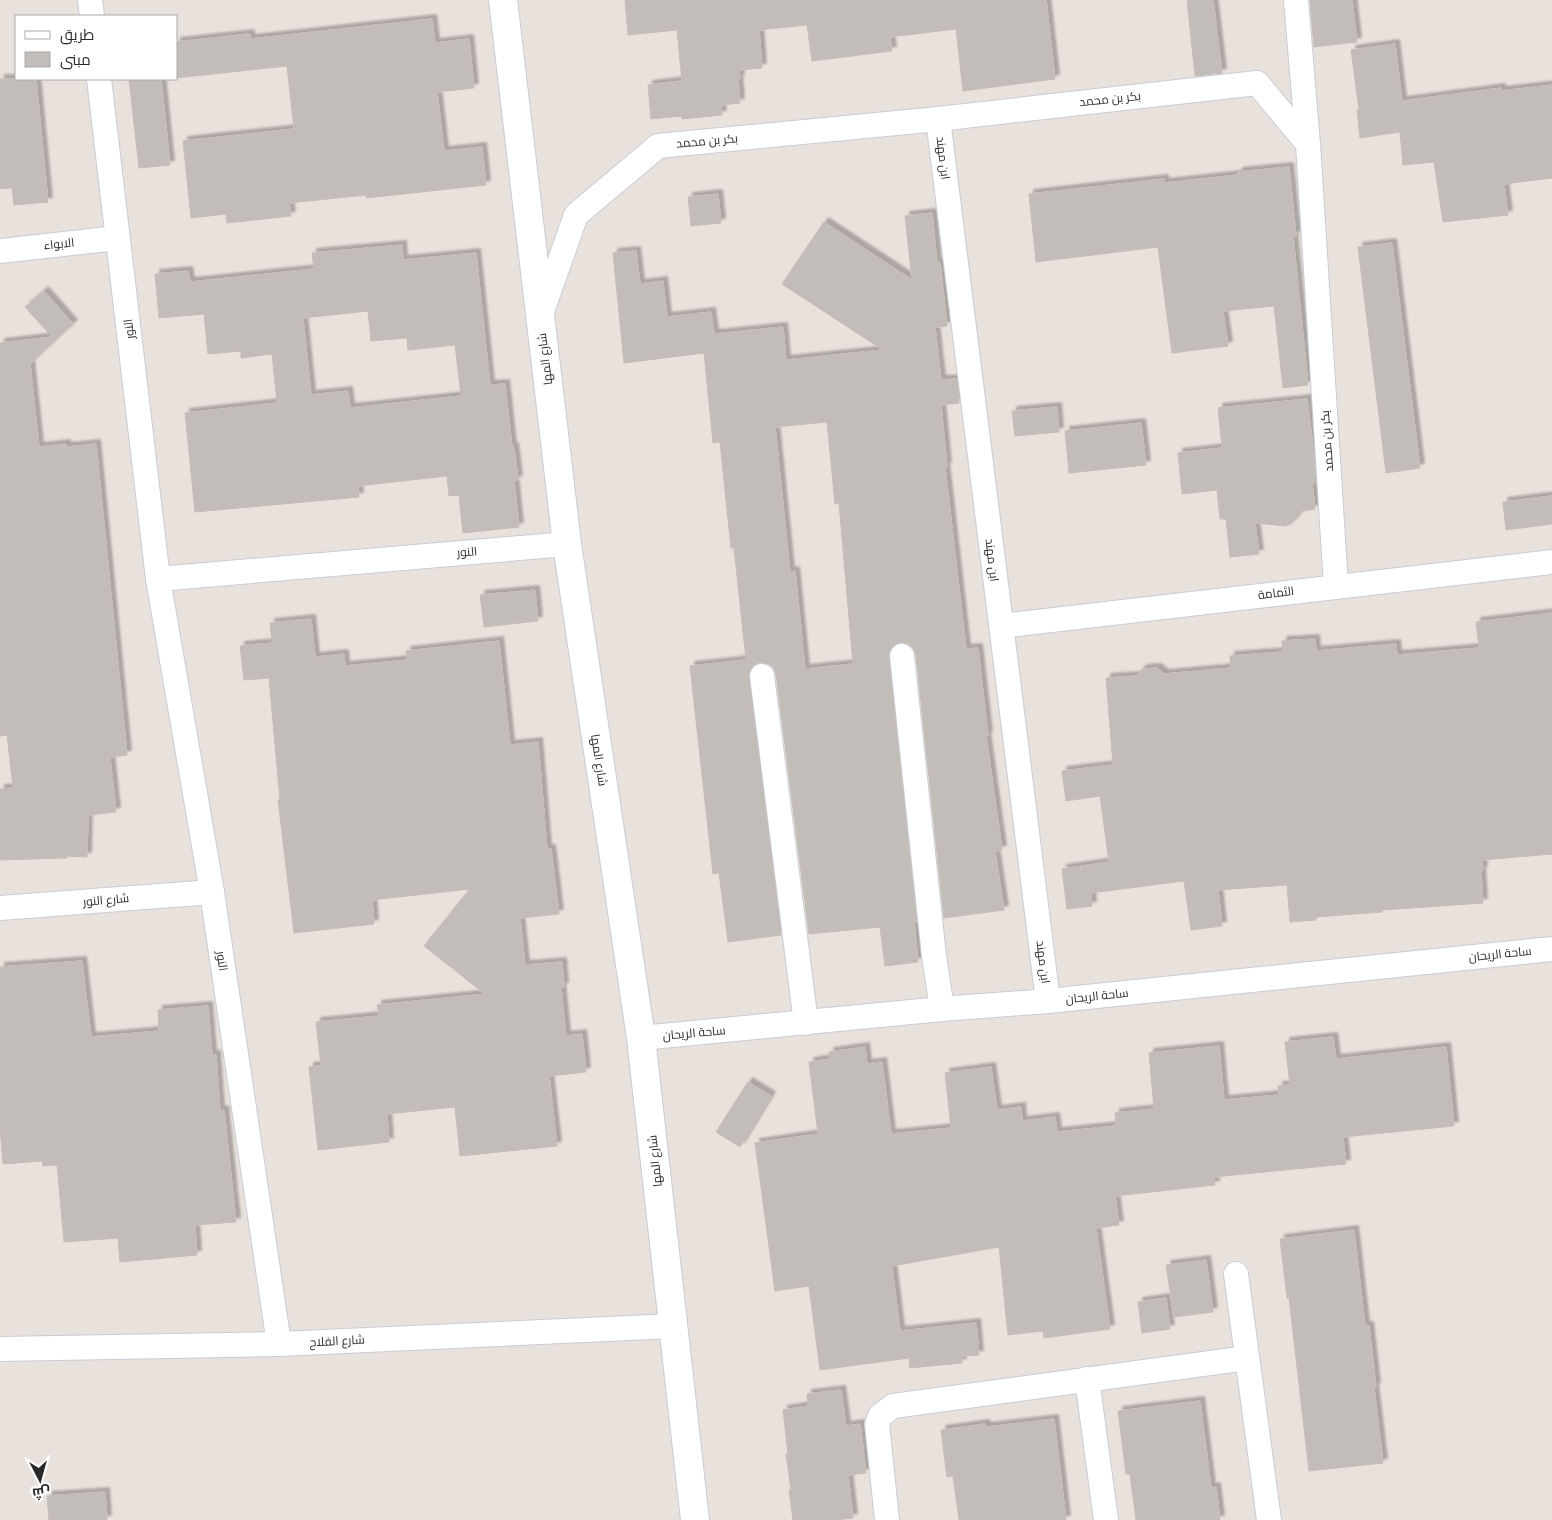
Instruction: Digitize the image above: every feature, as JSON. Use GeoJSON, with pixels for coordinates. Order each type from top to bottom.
{"type":"FeatureCollection","features":[{"type":"Feature","properties":{"kind":"street"},"geometry":{"type":"LineString","coordinates":[[90,0],[92,15]]}},
{"type":"Feature","properties":{"kind":"street","name":"شارع المها"},"geometry":{"type":"LineString","coordinates":[[503,0],[567,544],[641,1038],[695,1520]]}},
{"type":"Feature","properties":{"kind":"street"},"geometry":{"type":"LineString","coordinates":[[1296,0],[1308,144]]}},
{"type":"Feature","properties":{"kind":"street","name":"النور"},"geometry":{"type":"LineString","coordinates":[[99,80],[158,579],[212,892],[279,1344]]}},
{"type":"Feature","properties":{"kind":"street","name":"بكر بن محمد"},"geometry":{"type":"LineString","coordinates":[[540,317],[576,215],[658,146],[938,119],[1257,83],[1308,144],[1336,586]]}},
{"type":"Feature","properties":{"kind":"street","name":"ابن مهند"},"geometry":{"type":"LineString","coordinates":[[938,119],[1048,1001]]}},
{"type":"Feature","properties":{"kind":"street","name":"الابواء"},"geometry":{"type":"LineString","coordinates":[[0,251],[118,238]]}},
{"type":"Feature","properties":{"kind":"street","name":"النور"},"geometry":{"type":"LineString","coordinates":[[158,579],[567,544]]}},
{"type":"Feature","properties":{"kind":"street","name":"الثمامة"},"geometry":{"type":"LineString","coordinates":[[1000,626],[1552,562]]}},
{"type":"Feature","properties":{"kind":"street"},"geometry":{"type":"LineString","coordinates":[[902,656],[934,956],[942,1009]]}},
{"type":"Feature","properties":{"kind":"street"},"geometry":{"type":"LineString","coordinates":[[762,676],[806,1023]]}},
{"type":"Feature","properties":{"kind":"street","name":"شارع النور"},"geometry":{"type":"LineString","coordinates":[[0,908],[212,892]]}},
{"type":"Feature","properties":{"kind":"street","name":"ساحة الريحان"},"geometry":{"type":"LineString","coordinates":[[641,1038],[942,1009],[1048,1001],[1552,949]]}},
{"type":"Feature","properties":{"kind":"street"},"geometry":{"type":"LineString","coordinates":[[1236,1274],[1269,1520]]}},
{"type":"Feature","properties":{"kind":"street","name":"شارع الفلاح"},"geometry":{"type":"LineString","coordinates":[[0,1350],[279,1344],[673,1326]]}},
{"type":"Feature","properties":{"kind":"street"},"geometry":{"type":"LineString","coordinates":[[887,1520],[877,1424],[885,1410],[892,1406],[1247,1358]]}},
{"type":"Feature","properties":{"kind":"street"},"geometry":{"type":"LineString","coordinates":[[1087,1379],[1106,1520]]}},
{"type":"Feature","properties":{"kind":"building"},"geometry":{"type":"Polygon","coordinates":[[[625,0],[1046,0],[1055,79],[963,91],[956,29],[890,37],[892,51],[812,61],[807,25],[759,30],[762,68],[739,70],[740,103],[721,105],[722,115],[682,119],[682,116],[651,119],[648,85],[682,81],[677,30],[628,35],[625,0]]]}},
{"type":"Feature","properties":{"kind":"building"},"geometry":{"type":"Polygon","coordinates":[[[1187,0],[1213,0],[1222,73],[1195,76],[1187,0]]]}},
{"type":"Feature","properties":{"kind":"building"},"geometry":{"type":"Polygon","coordinates":[[[1310,0],[1352,0],[1357,42],[1314,47],[1310,0]]]}},
{"type":"Feature","properties":{"kind":"building"},"geometry":{"type":"Polygon","coordinates":[[[432,19],[435,43],[469,39],[474,88],[437,92],[444,151],[482,147],[486,185],[366,198],[366,195],[289,203],[291,216],[227,223],[226,214],[191,218],[183,141],[294,129],[287,66],[178,78],[178,42],[250,34],[250,39],[432,19]]]}},
{"type":"Feature","properties":{"kind":"building"},"geometry":{"type":"Polygon","coordinates":[[[1395,44],[1402,101],[1501,88],[1501,91],[1552,85],[1552,178],[1504,184],[1508,215],[1443,222],[1434,162],[1403,165],[1400,132],[1360,138],[1357,110],[1359,110],[1351,50],[1395,44]]]}},
{"type":"Feature","properties":{"kind":"building"},"geometry":{"type":"Polygon","coordinates":[[[0,79],[36,80],[48,202],[14,205],[12,188],[0,189],[0,79]]]}},
{"type":"Feature","properties":{"kind":"building"},"geometry":{"type":"Polygon","coordinates":[[[129,80],[161,80],[170,165],[139,168],[129,80]]]}},
{"type":"Feature","properties":{"kind":"building"},"geometry":{"type":"Polygon","coordinates":[[[1289,167],[1296,236],[1293,236],[1308,385],[1283,388],[1274,306],[1223,311],[1228,346],[1172,353],[1158,247],[1036,262],[1029,194],[1164,179],[1164,183],[1238,175],[1238,172],[1289,167]]]}},
{"type":"Feature","properties":{"kind":"building"},"geometry":{"type":"Polygon","coordinates":[[[718,194],[721,223],[691,226],[688,197],[718,194]]]}},
{"type":"Feature","properties":{"kind":"building"},"geometry":{"type":"Polygon","coordinates":[[[932,213],[937,263],[940,263],[947,326],[935,327],[941,380],[957,379],[959,403],[941,405],[947,467],[945,467],[966,649],[978,648],[988,736],[986,736],[1002,850],[995,851],[1004,910],[944,918],[916,655],[913,648],[908,644],[900,642],[890,650],[888,657],[917,922],[914,922],[918,962],[885,966],[880,927],[809,934],[776,674],[773,667],[761,662],[753,665],[749,671],[748,678],[781,935],[728,942],[719,873],[713,874],[690,666],[746,660],[734,548],[731,548],[720,442],[713,443],[704,353],[624,363],[613,253],[636,251],[640,284],[663,281],[667,317],[711,312],[714,334],[783,327],[786,360],[883,350],[782,284],[824,222],[912,280],[905,216],[932,213]],[[827,422],[775,427],[790,572],[795,571],[805,669],[853,664],[839,503],[835,504],[827,422]]]}},
{"type":"Feature","properties":{"kind":"building"},"geometry":{"type":"Polygon","coordinates":[[[1392,243],[1420,468],[1386,473],[1358,247],[1392,243]]]}},
{"type":"Feature","properties":{"kind":"building"},"geometry":{"type":"Polygon","coordinates":[[[402,245],[403,260],[476,253],[490,385],[505,384],[512,447],[514,447],[518,480],[514,480],[519,527],[463,533],[459,495],[449,496],[447,476],[358,486],[359,497],[195,512],[185,413],[277,403],[272,354],[241,358],[241,351],[208,354],[204,314],[159,318],[155,274],[188,271],[190,282],[314,269],[312,253],[402,245]],[[368,311],[303,318],[311,395],[348,391],[350,408],[461,396],[455,345],[408,350],[407,338],[371,341],[368,311]]]}},
{"type":"Feature","properties":{"kind":"building"},"geometry":{"type":"Polygon","coordinates":[[[44,291],[73,324],[30,364],[39,447],[66,444],[66,447],[96,444],[127,755],[110,757],[116,812],[88,815],[87,857],[67,856],[67,858],[0,860],[0,789],[13,788],[7,735],[0,736],[0,343],[52,337],[25,307],[44,291]]]}},
{"type":"Feature","properties":{"kind":"building"},"geometry":{"type":"Polygon","coordinates":[[[1307,399],[1316,482],[1312,483],[1315,509],[1302,511],[1291,524],[1285,526],[1255,523],[1259,554],[1230,557],[1226,519],[1220,519],[1217,490],[1182,494],[1178,453],[1222,448],[1218,408],[1307,399]]]}},
{"type":"Feature","properties":{"kind":"building"},"geometry":{"type":"Polygon","coordinates":[[[1057,407],[1059,432],[1015,436],[1012,411],[1057,407]]]}},
{"type":"Feature","properties":{"kind":"building"},"geometry":{"type":"Polygon","coordinates":[[[1141,423],[1146,465],[1069,473],[1065,431],[1141,423]]]}},
{"type":"Feature","properties":{"kind":"building"},"geometry":{"type":"Polygon","coordinates":[[[1552,496],[1552,524],[1506,530],[1503,502],[1552,496]]]}},
{"type":"Feature","properties":{"kind":"building"},"geometry":{"type":"Polygon","coordinates":[[[535,590],[538,621],[484,627],[480,595],[535,590]]]}},
{"type":"Feature","properties":{"kind":"building"},"geometry":{"type":"Polygon","coordinates":[[[1552,613],[1552,854],[1482,860],[1483,903],[1382,910],[1382,912],[1316,917],[1316,920],[1290,922],[1287,885],[1218,890],[1222,926],[1191,930],[1184,881],[1091,893],[1092,906],[1067,909],[1062,869],[1109,862],[1100,796],[1066,801],[1062,771],[1113,765],[1106,678],[1137,676],[1142,669],[1157,668],[1164,674],[1231,668],[1230,656],[1283,652],[1282,641],[1315,639],[1316,651],[1396,644],[1397,655],[1479,648],[1476,622],[1552,613]]]}},
{"type":"Feature","properties":{"kind":"building"},"geometry":{"type":"Polygon","coordinates":[[[311,619],[315,657],[344,654],[345,666],[407,660],[406,651],[499,641],[510,745],[538,742],[547,849],[551,849],[559,914],[520,918],[525,965],[562,962],[564,987],[561,987],[566,1036],[582,1034],[586,1072],[549,1076],[557,1146],[460,1156],[455,1107],[387,1114],[389,1142],[318,1150],[309,1067],[321,1066],[316,1022],[379,1016],[377,1005],[485,994],[424,946],[470,889],[372,900],[374,924],[294,933],[278,800],[280,800],[269,678],[244,680],[240,646],[272,643],[270,623],[311,619]]]}},
{"type":"Feature","properties":{"kind":"building"},"geometry":{"type":"Polygon","coordinates":[[[82,961],[91,1037],[159,1031],[158,1010],[208,1006],[212,1055],[216,1055],[220,1111],[224,1110],[236,1222],[195,1225],[197,1255],[120,1262],[118,1238],[64,1242],[57,1165],[43,1166],[42,1161],[3,1164],[0,1127],[0,967],[82,961]]]}},
{"type":"Feature","properties":{"kind":"building"},"geometry":{"type":"Polygon","coordinates":[[[1333,1037],[1336,1059],[1446,1047],[1454,1126],[1343,1137],[1346,1164],[1214,1177],[1215,1185],[1115,1196],[1119,1225],[1096,1228],[1110,1329],[1044,1338],[1043,1331],[1008,1335],[999,1247],[892,1266],[900,1331],[976,1323],[979,1355],[962,1356],[962,1363],[910,1368],[909,1358],[820,1370],[809,1286],[775,1291],[755,1143],[818,1134],[809,1062],[830,1059],[829,1052],[865,1047],[867,1064],[882,1062],[891,1134],[951,1128],[945,1073],[991,1067],[997,1110],[1021,1107],[1022,1121],[1055,1117],[1057,1132],[1116,1126],[1115,1113],[1154,1109],[1149,1053],[1219,1046],[1224,1100],[1279,1095],[1278,1086],[1290,1085],[1285,1042],[1333,1037]]]}},
{"type":"Feature","properties":{"kind":"building"},"geometry":{"type":"Polygon","coordinates":[[[748,1082],[771,1096],[740,1147],[716,1132],[748,1082]]]}},
{"type":"Feature","properties":{"kind":"building"},"geometry":{"type":"Polygon","coordinates":[[[1354,1230],[1365,1326],[1369,1326],[1383,1463],[1309,1471],[1289,1298],[1287,1298],[1280,1239],[1354,1230]]]}},
{"type":"Feature","properties":{"kind":"building"},"geometry":{"type":"Polygon","coordinates":[[[1206,1260],[1213,1312],[1174,1317],[1166,1265],[1206,1260]]]}},
{"type":"Feature","properties":{"kind":"building"},"geometry":{"type":"Polygon","coordinates":[[[1166,1298],[1170,1329],[1142,1333],[1138,1302],[1166,1298]]]}},
{"type":"Feature","properties":{"kind":"building"},"geometry":{"type":"Polygon","coordinates":[[[841,1390],[846,1426],[860,1424],[866,1473],[848,1475],[853,1518],[793,1520],[783,1410],[808,1406],[807,1394],[841,1390]]]}},
{"type":"Feature","properties":{"kind":"building"},"geometry":{"type":"Polygon","coordinates":[[[1200,1401],[1211,1488],[1216,1487],[1220,1520],[1136,1520],[1130,1474],[1126,1474],[1118,1411],[1200,1401]]]}},
{"type":"Feature","properties":{"kind":"building"},"geometry":{"type":"Polygon","coordinates":[[[1054,1419],[1066,1520],[959,1520],[953,1476],[947,1477],[941,1430],[985,1424],[986,1427],[1054,1419]]]}},
{"type":"Feature","properties":{"kind":"building"},"geometry":{"type":"Polygon","coordinates":[[[105,1492],[107,1520],[49,1520],[47,1496],[105,1492]]]}}]}
